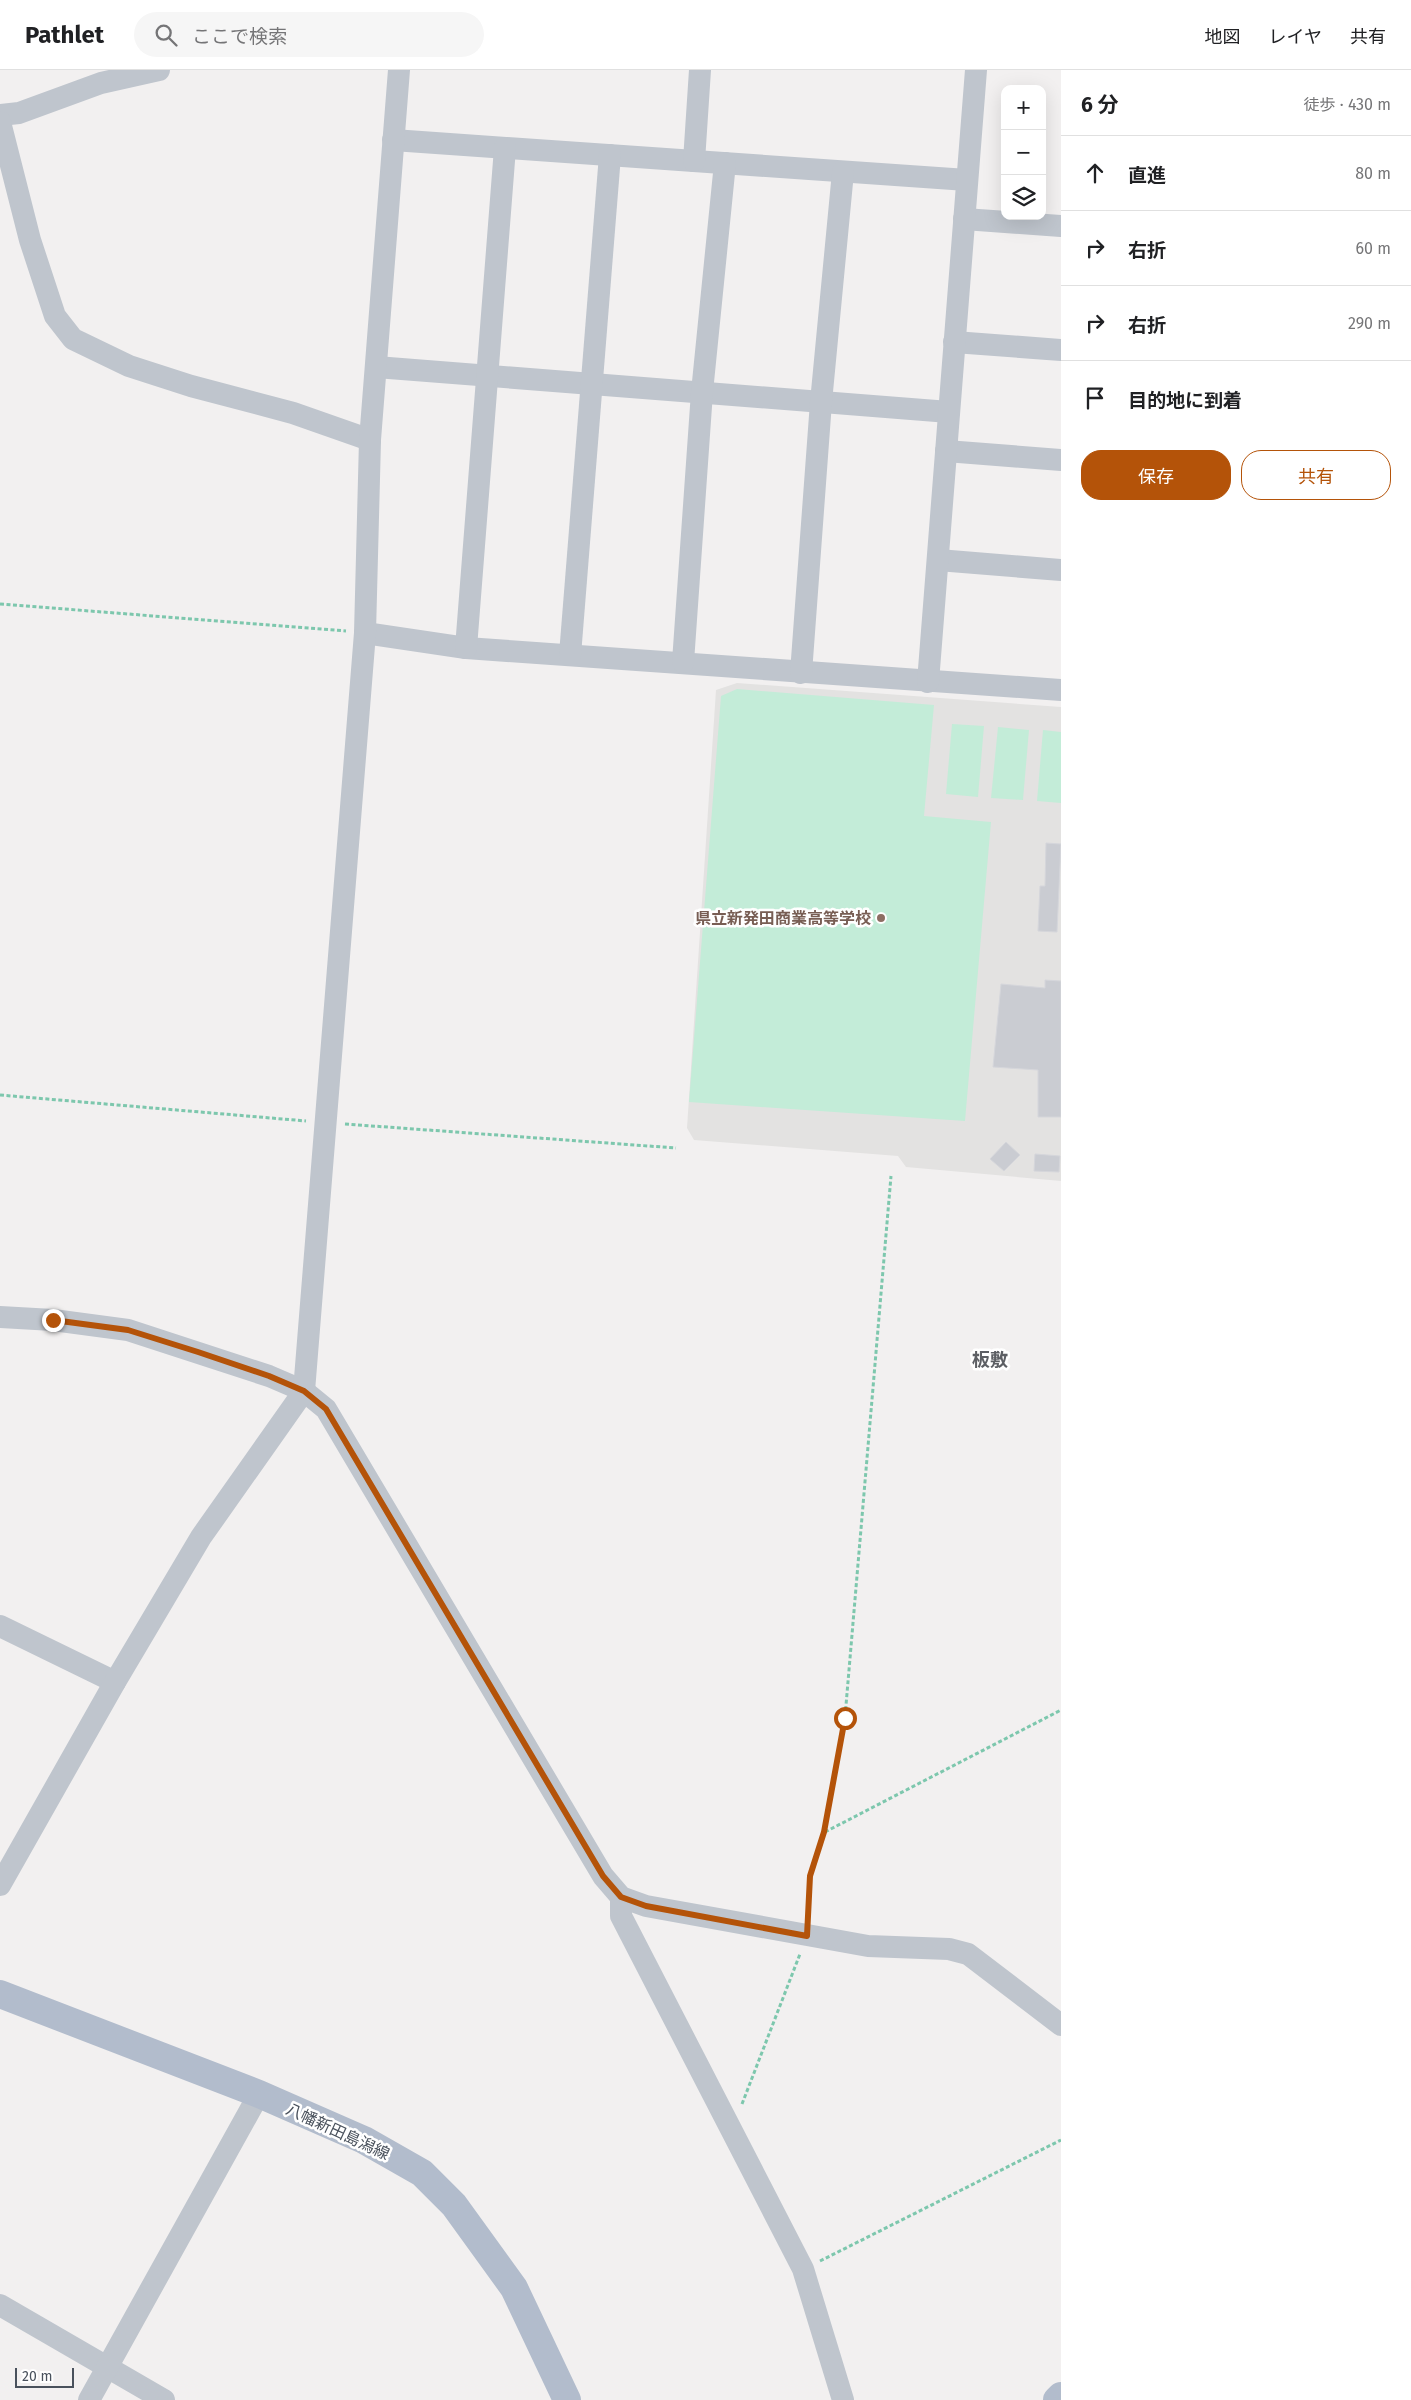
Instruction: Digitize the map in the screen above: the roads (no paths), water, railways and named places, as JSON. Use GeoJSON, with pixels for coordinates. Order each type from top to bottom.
{"type":"FeatureCollection","features":[{"type":"Feature","properties":{"kind":"main road","name":"八幡新田島潟線"},"geometry":{"type":"LineString","coordinates":[[0,1994],[259,2094],[364,2140],[422,2173],[454,2205],[514,2288],[567,2400]]}},
{"type":"Feature","properties":{"kind":"main road"},"geometry":{"type":"LineString","coordinates":[[1057,2400],[1061,2396]]}},
{"type":"Feature","properties":{"kind":"street"},"geometry":{"type":"LineString","coordinates":[[0,115],[19,113],[100,83],[159,70]]}},
{"type":"Feature","properties":{"kind":"street"},"geometry":{"type":"LineString","coordinates":[[0,1885],[115,1682],[201,1537],[304,1391],[365,633],[370,440],[399,70]]}},
{"type":"Feature","properties":{"kind":"street"},"geometry":{"type":"LineString","coordinates":[[694,161],[700,70]]}},
{"type":"Feature","properties":{"kind":"street"},"geometry":{"type":"LineString","coordinates":[[928,682],[976,70]]}},
{"type":"Feature","properties":{"kind":"street"},"geometry":{"type":"LineString","coordinates":[[0,122],[30,240],[55,316],[72,338],[129,366],[191,386],[293,413],[370,440]]}},
{"type":"Feature","properties":{"kind":"street"},"geometry":{"type":"LineString","coordinates":[[393,140],[967,180]]}},
{"type":"Feature","properties":{"kind":"street"},"geometry":{"type":"LineString","coordinates":[[466,648],[505,148]]}},
{"type":"Feature","properties":{"kind":"street"},"geometry":{"type":"LineString","coordinates":[[570,655],[610,155]]}},
{"type":"Feature","properties":{"kind":"street"},"geometry":{"type":"LineString","coordinates":[[682,662],[702,392],[725,163]]}},
{"type":"Feature","properties":{"kind":"street"},"geometry":{"type":"LineString","coordinates":[[801,673],[821,402],[843,172]]}},
{"type":"Feature","properties":{"kind":"street"},"geometry":{"type":"LineString","coordinates":[[964,219],[1061,226]]}},
{"type":"Feature","properties":{"kind":"street"},"geometry":{"type":"LineString","coordinates":[[954,342],[1061,350]]}},
{"type":"Feature","properties":{"kind":"street"},"geometry":{"type":"LineString","coordinates":[[376,367],[949,412]]}},
{"type":"Feature","properties":{"kind":"street"},"geometry":{"type":"LineString","coordinates":[[946,452],[1061,460]]}},
{"type":"Feature","properties":{"kind":"street"},"geometry":{"type":"LineString","coordinates":[[938,560],[1061,570]]}},
{"type":"Feature","properties":{"kind":"street"},"geometry":{"type":"LineString","coordinates":[[365,633],[466,648],[1061,690]]}},
{"type":"Feature","properties":{"kind":"street"},"geometry":{"type":"LineString","coordinates":[[0,1316],[53,1320],[128,1330],[269,1376],[304,1391],[326,1409],[603,1876],[621,1897],[646,1906],[807,1936],[868,1946],[949,1949],[968,1954],[1061,2025]]}},
{"type":"Feature","properties":{"kind":"street"},"geometry":{"type":"LineString","coordinates":[[0,1626],[115,1682]]}},
{"type":"Feature","properties":{"kind":"street"},"geometry":{"type":"LineString","coordinates":[[621,1897],[621,1916],[803,2269],[842,2400]]}},
{"type":"Feature","properties":{"kind":"street"},"geometry":{"type":"LineString","coordinates":[[89,2400],[259,2094]]}},
{"type":"Feature","properties":{"kind":"street"},"geometry":{"type":"LineString","coordinates":[[0,2305],[164,2400]]}},
{"type":"Feature","properties":{"kind":"place","name":"県立新発田商業高等学校"},"geometry":{"type":"Point","coordinates":[881,918]}},
{"type":"Feature","properties":{"kind":"district","name":"板敷"},"geometry":{"type":"Point","coordinates":[990,1360]}}]}
